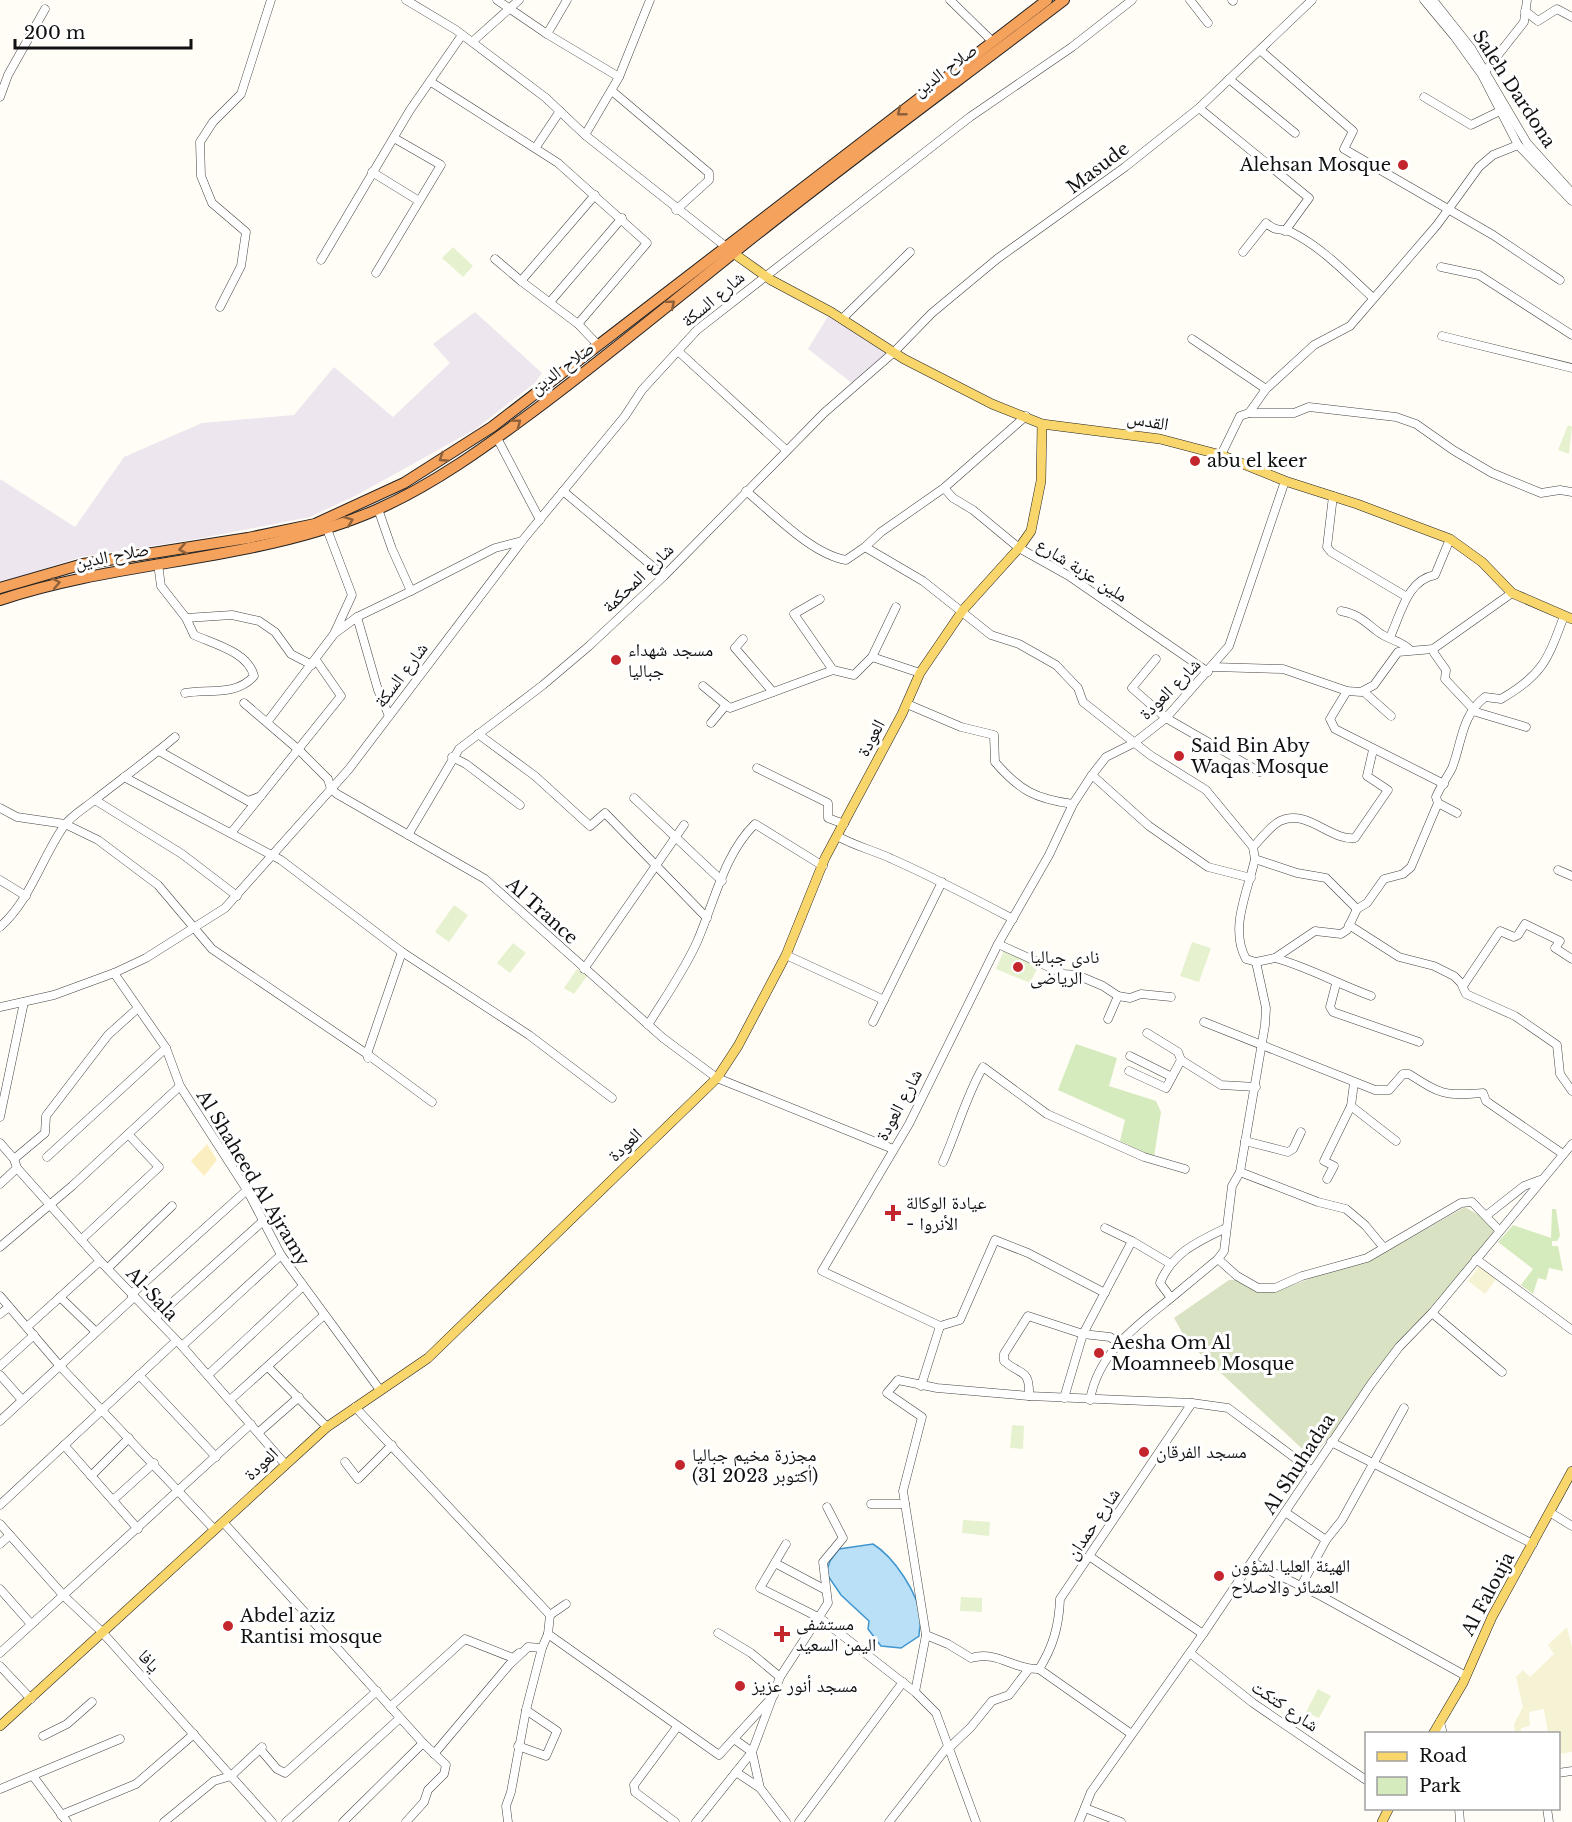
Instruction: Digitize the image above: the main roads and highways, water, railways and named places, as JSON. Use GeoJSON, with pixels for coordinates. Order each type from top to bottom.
{"type":"FeatureCollection","features":[{"type":"Feature","properties":{"kind":"highway","name":"صلاح الدين"},"geometry":{"type":"LineString","coordinates":[[0,600],[44,586],[299,538],[378,509],[497,438],[637,332],[773,212],[1047,0]]}},
{"type":"Feature","properties":{"kind":"highway","name":"صلاح الدين"},"geometry":{"type":"LineString","coordinates":[[0,588],[83,564],[248,538],[315,524],[404,483],[492,427],[598,345],[1064,0]]}},
{"type":"Feature","properties":{"kind":"main road","name":"القدس"},"geometry":{"type":"LineString","coordinates":[[729,250],[894,352],[992,404],[1042,424],[1160,439],[1221,455],[1285,481],[1333,496],[1449,539],[1482,562],[1512,593],[1568,617]]}},
{"type":"Feature","properties":{"kind":"main road","name":"العودة"},"geometry":{"type":"LineString","coordinates":[[0,1726],[327,1427],[428,1358],[717,1078],[738,1046],[786,955],[837,836],[908,704],[920,673],[963,610],[1019,548],[1031,531],[1041,481],[1042,424]]}},
{"type":"Feature","properties":{"kind":"main road","name":"Al Falouja"},"geometry":{"type":"LineString","coordinates":[[1434,1732],[1466,1676],[1492,1617],[1572,1471]]}},
{"type":"Feature","properties":{"kind":"water"},"geometry":{"type":"Polygon","coordinates":[[[873,1544],[904,1576],[919,1608],[921,1618],[919,1636],[901,1648],[881,1646],[868,1629],[869,1621],[841,1595],[826,1573],[830,1561],[839,1549],[873,1544]]]}},
{"type":"Feature","properties":{"kind":"place","name":"Alehsan Mosque"},"geometry":{"type":"Point","coordinates":[1403,165]}},
{"type":"Feature","properties":{"kind":"place","name":"abu el keer"},"geometry":{"type":"Point","coordinates":[1195,461]}},
{"type":"Feature","properties":{"kind":"place","name":"مسجد شهداء جباليا"},"geometry":{"type":"Point","coordinates":[616,660]}},
{"type":"Feature","properties":{"kind":"place","name":"Said Bin Aby Waqas Mosque"},"geometry":{"type":"Point","coordinates":[1179,756]}},
{"type":"Feature","properties":{"kind":"place","name":"نادى جباليا الرياضى"},"geometry":{"type":"Point","coordinates":[1018,967]}},
{"type":"Feature","properties":{"kind":"place","name":"عيادة الوكالة - الأنروا"},"geometry":{"type":"Point","coordinates":[893,1213]}},
{"type":"Feature","properties":{"kind":"place","name":"Aesha Om Al Moamneeb Mosque"},"geometry":{"type":"Point","coordinates":[1099,1353]}},
{"type":"Feature","properties":{"kind":"place","name":"مسجد الفرقان"},"geometry":{"type":"Point","coordinates":[1144,1452]}},
{"type":"Feature","properties":{"kind":"place","name":"مجزرة مخيم جباليا (31 أكتوبر 2023)"},"geometry":{"type":"Point","coordinates":[680,1465]}},
{"type":"Feature","properties":{"kind":"place","name":"الهيئة العليا لشؤون العشائر والاصلاح"},"geometry":{"type":"Point","coordinates":[1219,1576]}},
{"type":"Feature","properties":{"kind":"place","name":"Abdel aziz Rantisi mosque"},"geometry":{"type":"Point","coordinates":[228,1626]}},
{"type":"Feature","properties":{"kind":"place","name":"مستشفى اليمن السعيد"},"geometry":{"type":"Point","coordinates":[782,1634]}},
{"type":"Feature","properties":{"kind":"place","name":"مسجد أنور عزيز"},"geometry":{"type":"Point","coordinates":[740,1686]}}]}
